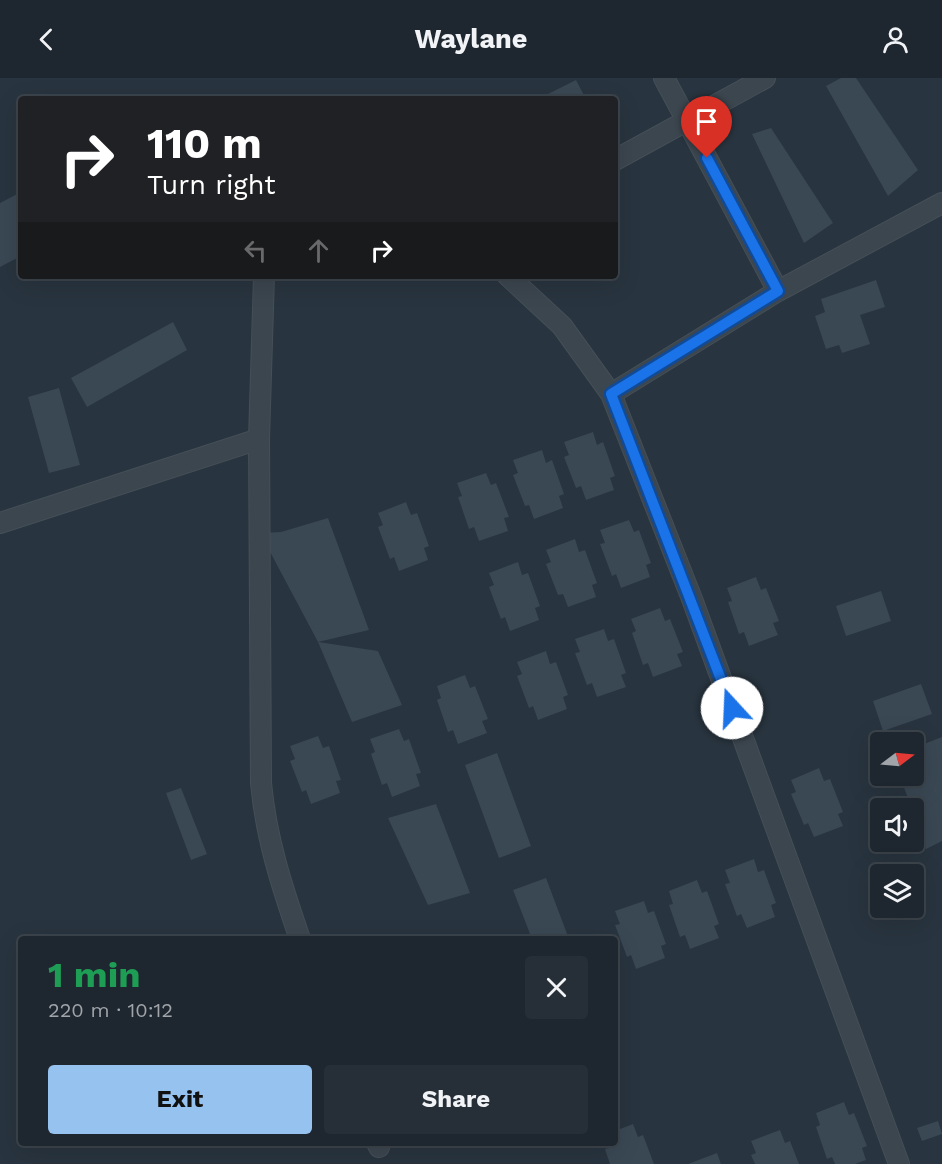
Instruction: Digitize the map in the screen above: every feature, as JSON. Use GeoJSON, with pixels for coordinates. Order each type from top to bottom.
{"type":"FeatureCollection","features":[{"type":"Feature","properties":{"kind":"street"},"geometry":{"type":"LineString","coordinates":[[664,78],[778,291]]}},
{"type":"Feature","properties":{"kind":"street"},"geometry":{"type":"LineString","coordinates":[[618,158],[765,78]]}},
{"type":"Feature","properties":{"kind":"street"},"geometry":{"type":"LineString","coordinates":[[611,394],[778,291],[942,204]]}},
{"type":"Feature","properties":{"kind":"street"},"geometry":{"type":"LineString","coordinates":[[264,279],[259,439],[261,783],[265,824],[273,861],[299,936]]}},
{"type":"Feature","properties":{"kind":"street"},"geometry":{"type":"LineString","coordinates":[[511,279],[562,326],[611,394],[692,599],[899,1164]]}},
{"type":"Feature","properties":{"kind":"street"},"geometry":{"type":"LineString","coordinates":[[0,523],[259,439]]}},
{"type":"Feature","properties":{"kind":"building"},"geometry":{"type":"Polygon","coordinates":[[[841,78],[856,78],[918,170],[888,196],[826,86],[841,78]]]}},
{"type":"Feature","properties":{"kind":"building"},"geometry":{"type":"Polygon","coordinates":[[[576,80],[584,96],[546,96],[576,80]]]}},
{"type":"Feature","properties":{"kind":"building"},"geometry":{"type":"Polygon","coordinates":[[[771,128],[833,223],[804,243],[752,134],[771,128]]]}},
{"type":"Feature","properties":{"kind":"building"},"geometry":{"type":"Polygon","coordinates":[[[18,194],[18,258],[0,267],[0,203],[18,194]]]}},
{"type":"Feature","properties":{"kind":"building"},"geometry":{"type":"Polygon","coordinates":[[[876,280],[885,307],[860,315],[870,344],[842,353],[839,345],[826,349],[815,316],[825,312],[821,299],[876,280]]]}},
{"type":"Feature","properties":{"kind":"building"},"geometry":{"type":"Polygon","coordinates":[[[173,322],[187,350],[87,407],[71,378],[173,322]]]}},
{"type":"Feature","properties":{"kind":"building"},"geometry":{"type":"Polygon","coordinates":[[[59,388],[80,465],[49,473],[28,397],[59,388]]]}},
{"type":"Feature","properties":{"kind":"building"},"geometry":{"type":"Polygon","coordinates":[[[593,432],[597,445],[603,442],[615,476],[610,478],[614,490],[586,500],[581,486],[576,488],[564,457],[569,455],[564,442],[593,432]]]}},
{"type":"Feature","properties":{"kind":"building"},"geometry":{"type":"Polygon","coordinates":[[[542,450],[546,463],[552,460],[564,494],[559,496],[563,508],[534,519],[529,505],[525,506],[513,475],[518,473],[513,460],[542,450]]]}},
{"type":"Feature","properties":{"kind":"building"},"geometry":{"type":"Polygon","coordinates":[[[486,473],[491,485],[496,483],[509,517],[504,518],[508,531],[479,541],[474,527],[469,529],[458,497],[462,496],[457,483],[486,473]]]}},
{"type":"Feature","properties":{"kind":"building"},"geometry":{"type":"Polygon","coordinates":[[[406,502],[411,515],[417,513],[429,546],[424,548],[428,560],[399,571],[394,557],[390,559],[378,527],[383,525],[378,513],[406,502]]]}},
{"type":"Feature","properties":{"kind":"building"},"geometry":{"type":"Polygon","coordinates":[[[328,518],[369,630],[318,642],[260,533],[281,532],[328,518]]]}},
{"type":"Feature","properties":{"kind":"building"},"geometry":{"type":"Polygon","coordinates":[[[629,520],[634,532],[639,530],[651,563],[646,565],[650,577],[621,588],[616,574],[612,576],[600,544],[605,543],[600,530],[629,520]]]}},
{"type":"Feature","properties":{"kind":"building"},"geometry":{"type":"Polygon","coordinates":[[[575,539],[579,552],[585,550],[597,583],[592,585],[596,597],[568,607],[563,594],[558,595],[546,564],[551,562],[546,550],[575,539]]]}},
{"type":"Feature","properties":{"kind":"building"},"geometry":{"type":"Polygon","coordinates":[[[518,562],[522,575],[528,573],[540,606],[535,608],[539,620],[510,631],[505,617],[501,619],[489,587],[494,585],[489,573],[518,562]]]}},
{"type":"Feature","properties":{"kind":"building"},"geometry":{"type":"Polygon","coordinates":[[[756,577],[761,590],[766,588],[779,621],[773,623],[778,635],[749,646],[744,632],[739,634],[728,602],[732,601],[727,588],[756,577]]]}},
{"type":"Feature","properties":{"kind":"building"},"geometry":{"type":"Polygon","coordinates":[[[881,591],[891,621],[846,636],[836,606],[881,591]]]}},
{"type":"Feature","properties":{"kind":"building"},"geometry":{"type":"Polygon","coordinates":[[[660,608],[665,621],[670,619],[683,652],[677,654],[682,666],[653,677],[648,663],[643,665],[632,633],[636,631],[631,619],[660,608]]]}},
{"type":"Feature","properties":{"kind":"building"},"geometry":{"type":"Polygon","coordinates":[[[604,629],[608,641],[614,639],[626,673],[621,675],[626,687],[597,697],[592,683],[587,685],[575,653],[580,652],[575,639],[604,629]]]}},
{"type":"Feature","properties":{"kind":"building"},"geometry":{"type":"Polygon","coordinates":[[[318,642],[378,651],[402,705],[352,722],[318,642]]]}},
{"type":"Feature","properties":{"kind":"building"},"geometry":{"type":"Polygon","coordinates":[[[546,651],[550,664],[556,662],[568,695],[563,697],[567,709],[538,720],[533,706],[529,708],[517,676],[522,674],[517,662],[546,651]]]}},
{"type":"Feature","properties":{"kind":"building"},"geometry":{"type":"Polygon","coordinates":[[[465,675],[470,688],[475,686],[488,719],[482,721],[487,733],[458,744],[453,730],[448,732],[437,700],[441,698],[437,686],[465,675]]]}},
{"type":"Feature","properties":{"kind":"building"},"geometry":{"type":"Polygon","coordinates":[[[921,684],[932,714],[883,731],[873,701],[921,684]]]}},
{"type":"Feature","properties":{"kind":"building"},"geometry":{"type":"Polygon","coordinates":[[[399,729],[404,741],[409,739],[421,773],[416,774],[420,786],[392,797],[387,783],[382,785],[371,754],[375,752],[370,739],[399,729]]]}},
{"type":"Feature","properties":{"kind":"building"},"geometry":{"type":"Polygon","coordinates":[[[318,736],[323,748],[329,746],[341,780],[336,781],[340,793],[311,804],[306,790],[302,792],[290,761],[295,759],[290,746],[318,736]]]}},
{"type":"Feature","properties":{"kind":"building"},"geometry":{"type":"Polygon","coordinates":[[[942,737],[942,841],[926,849],[924,798],[908,798],[904,786],[924,786],[924,744],[942,737]]]}},
{"type":"Feature","properties":{"kind":"building"},"geometry":{"type":"Polygon","coordinates":[[[497,753],[531,846],[499,858],[465,765],[497,753]]]}},
{"type":"Feature","properties":{"kind":"building"},"geometry":{"type":"Polygon","coordinates":[[[819,768],[824,781],[830,779],[843,812],[838,814],[843,826],[814,837],[808,823],[804,825],[791,794],[796,792],[791,780],[819,768]]]}},
{"type":"Feature","properties":{"kind":"building"},"geometry":{"type":"Polygon","coordinates":[[[181,788],[207,854],[191,860],[166,793],[181,788]]]}},
{"type":"Feature","properties":{"kind":"building"},"geometry":{"type":"Polygon","coordinates":[[[436,804],[470,893],[428,905],[388,818],[436,804]]]}},
{"type":"Feature","properties":{"kind":"building"},"geometry":{"type":"Polygon","coordinates":[[[754,859],[758,872],[764,870],[776,903],[771,905],[775,917],[747,928],[741,914],[737,916],[725,884],[730,883],[725,870],[754,859]]]}},
{"type":"Feature","properties":{"kind":"building"},"geometry":{"type":"Polygon","coordinates":[[[546,878],[568,936],[531,936],[513,890],[546,878]]]}},
{"type":"Feature","properties":{"kind":"building"},"geometry":{"type":"Polygon","coordinates":[[[697,880],[702,893],[707,891],[719,924],[714,926],[719,938],[690,949],[685,935],[680,937],[669,905],[673,904],[669,891],[697,880]]]}},
{"type":"Feature","properties":{"kind":"building"},"geometry":{"type":"Polygon","coordinates":[[[644,901],[648,913],[654,911],[666,944],[661,946],[665,958],[636,969],[631,955],[627,957],[615,925],[620,924],[615,911],[644,901]]]}},
{"type":"Feature","properties":{"kind":"building"},"geometry":{"type":"Polygon","coordinates":[[[844,1102],[849,1115],[854,1113],[867,1146],[862,1148],[866,1160],[855,1164],[835,1164],[832,1157],[827,1159],[816,1127],[820,1125],[816,1113],[844,1102]]]}},
{"type":"Feature","properties":{"kind":"building"},"geometry":{"type":"Polygon","coordinates":[[[938,1121],[942,1134],[922,1141],[917,1128],[938,1121]]]}},
{"type":"Feature","properties":{"kind":"building"},"geometry":{"type":"Polygon","coordinates":[[[633,1124],[638,1137],[643,1135],[654,1164],[610,1164],[605,1149],[609,1146],[618,1146],[618,1130],[633,1124]]]}},
{"type":"Feature","properties":{"kind":"building"},"geometry":{"type":"Polygon","coordinates":[[[780,1130],[785,1143],[790,1141],[799,1164],[755,1164],[751,1155],[756,1153],[751,1141],[780,1130]]]}},
{"type":"Feature","properties":{"kind":"building"},"geometry":{"type":"Polygon","coordinates":[[[717,1153],[721,1164],[688,1164],[717,1153]]]}},
{"type":"Feature","properties":{"kind":"route"},"geometry":{"type":"LineString","coordinates":[[707,158],[778,291],[611,394],[692,599],[732,708]]}}]}
